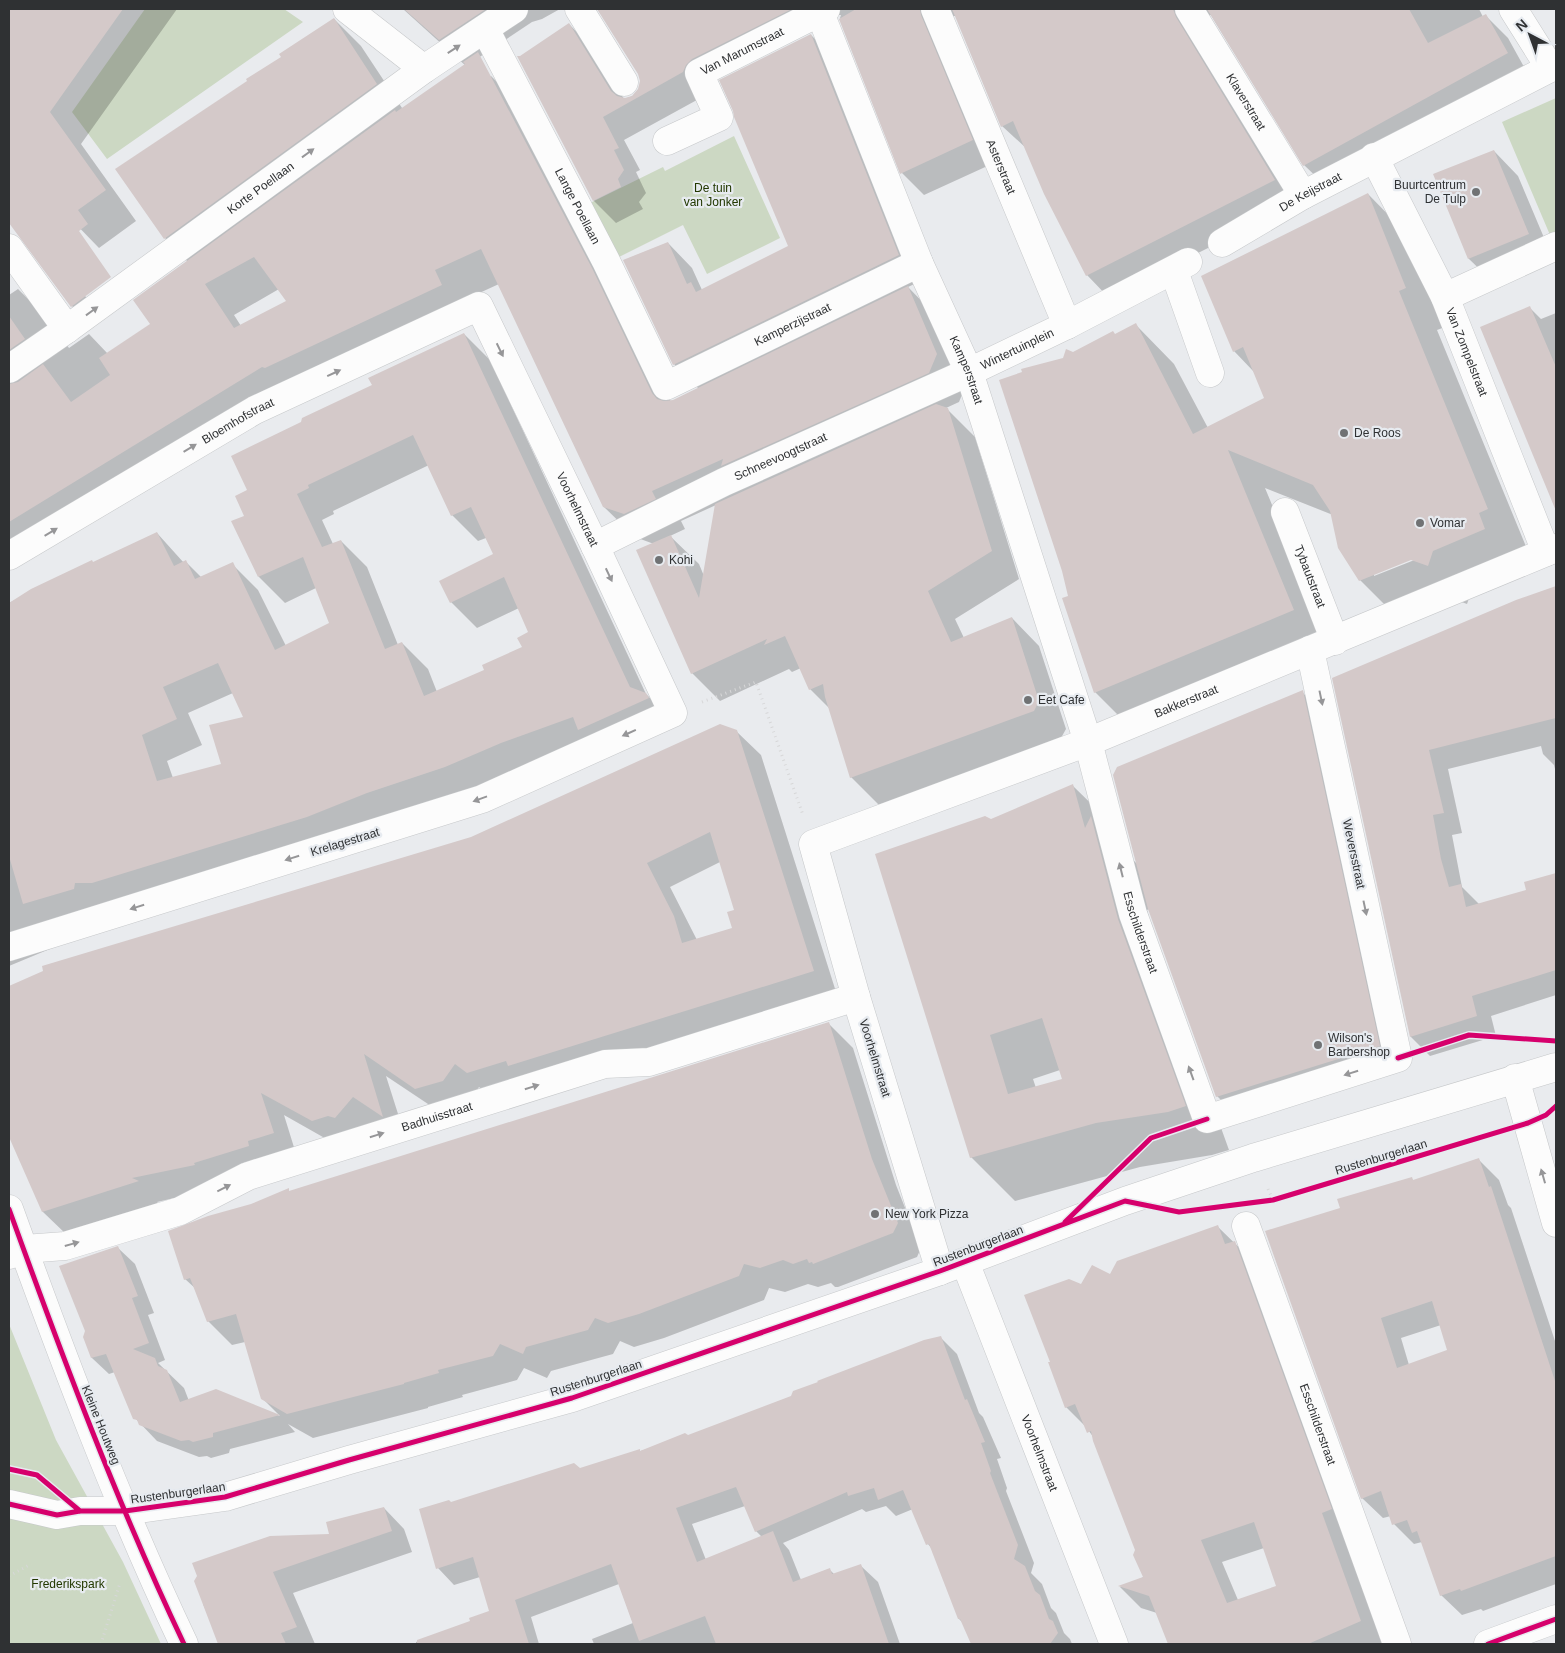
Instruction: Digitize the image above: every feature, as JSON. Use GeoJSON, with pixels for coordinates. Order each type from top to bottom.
{"type":"FeatureCollection","features":[{"type":"Feature","properties":{"kind":"street"},"geometry":{"type":"LineString","coordinates":[[347,9],[424,69]]}},
{"type":"Feature","properties":{"kind":"street","name":"Korte Poellaan"},"geometry":{"type":"LineString","coordinates":[[9,369],[67,329],[424,69],[514,9]]}},
{"type":"Feature","properties":{"kind":"street"},"geometry":{"type":"LineString","coordinates":[[579,9],[624,82]]}},
{"type":"Feature","properties":{"kind":"street","name":"Asterstraat"},"geometry":{"type":"LineString","coordinates":[[935,9],[1067,325]]}},
{"type":"Feature","properties":{"kind":"street","name":"Klaverstraat"},"geometry":{"type":"LineString","coordinates":[[1189,9],[1303,195]]}},
{"type":"Feature","properties":{"kind":"street"},"geometry":{"type":"LineString","coordinates":[[1513,9],[1553,66]]}},
{"type":"Feature","properties":{"kind":"street","name":"Van Marumstraat"},"geometry":{"type":"LineString","coordinates":[[667,141],[719,116],[699,73],[821,10]]}},
{"type":"Feature","properties":{"kind":"street","name":"Kamperstraat"},"geometry":{"type":"LineString","coordinates":[[821,10],[919,263],[969,372],[1088,742]]}},
{"type":"Feature","properties":{"kind":"street","name":"Lange Poellaan"},"geometry":{"type":"LineString","coordinates":[[485,29],[606,261],[666,386]]}},
{"type":"Feature","properties":{"kind":"street","name":"De Keijstraat"},"geometry":{"type":"LineString","coordinates":[[1222,243],[1303,195],[1553,66]]}},
{"type":"Feature","properties":{"kind":"street","name":"Van Zompelstraat"},"geometry":{"type":"LineString","coordinates":[[1374,158],[1444,297],[1551,550]]}},
{"type":"Feature","properties":{"kind":"street"},"geometry":{"type":"LineString","coordinates":[[1444,297],[1556,246]]}},
{"type":"Feature","properties":{"kind":"street"},"geometry":{"type":"LineString","coordinates":[[9,248],[67,329]]}},
{"type":"Feature","properties":{"kind":"street","name":"Kamperzijstraat"},"geometry":{"type":"LineString","coordinates":[[666,386],[919,263]]}},
{"type":"Feature","properties":{"kind":"street"},"geometry":{"type":"LineString","coordinates":[[1067,325],[1181,266],[1210,373]]}},
{"type":"Feature","properties":{"kind":"street","name":"Voorhelmstraat"},"geometry":{"type":"LineString","coordinates":[[479,306],[673,713]]}},
{"type":"Feature","properties":{"kind":"street","name":"Bloemhofstraat"},"geometry":{"type":"LineString","coordinates":[[9,556],[254,410],[479,306]]}},
{"type":"Feature","properties":{"kind":"street","name":"Wintertuinplein"},"geometry":{"type":"LineString","coordinates":[[969,372],[1067,325]]}},
{"type":"Feature","properties":{"kind":"street","name":"Schneevoogtstraat"},"geometry":{"type":"LineString","coordinates":[[595,546],[724,482],[969,372]]}},
{"type":"Feature","properties":{"kind":"street","name":"Tybautstraat"},"geometry":{"type":"LineString","coordinates":[[1285,512],[1322,646]]}},
{"type":"Feature","properties":{"kind":"street","name":"Bakkerstraat"},"geometry":{"type":"LineString","coordinates":[[813,844],[1088,742],[1551,550]]}},
{"type":"Feature","properties":{"kind":"street","name":"Weversstraat"},"geometry":{"type":"LineString","coordinates":[[1207,1119],[1398,1058],[1322,646]]}},
{"type":"Feature","properties":{"kind":"street","name":"Krelagestraat"},"geometry":{"type":"LineString","coordinates":[[9,947],[482,799],[673,713]]}},
{"type":"Feature","properties":{"kind":"street","name":"Esschilderstraat"},"geometry":{"type":"LineString","coordinates":[[1088,742],[1133,914],[1207,1119]]}},
{"type":"Feature","properties":{"kind":"street","name":"Voorhelmstraat"},"geometry":{"type":"LineString","coordinates":[[813,844],[856,997],[952,1267],[1114,1644]]}},
{"type":"Feature","properties":{"kind":"street","name":"Badhuisstraat"},"geometry":{"type":"LineString","coordinates":[[16,1252],[65,1246],[180,1211],[248,1176],[606,1064],[649,1062],[856,997]]}},
{"type":"Feature","properties":{"kind":"street","name":"Rustenburgerlaan"},"geometry":{"type":"LineString","coordinates":[[125,1511],[224,1497],[572,1398],[952,1267],[1125,1201],[1253,1158],[1556,1067]]}},
{"type":"Feature","properties":{"kind":"street"},"geometry":{"type":"LineString","coordinates":[[1515,1078],[1556,1223]]}},
{"type":"Feature","properties":{"kind":"street","name":"Kleine Houtweg"},"geometry":{"type":"LineString","coordinates":[[9,1209],[16,1252],[155,1582],[184,1644]]}},
{"type":"Feature","properties":{"kind":"street","name":"Esschilderstraat"},"geometry":{"type":"LineString","coordinates":[[1246,1226],[1397,1644]]}},
{"type":"Feature","properties":{"kind":"street"},"geometry":{"type":"LineString","coordinates":[[9,1504],[57,1515],[80,1511],[125,1511]]}},
{"type":"Feature","properties":{"kind":"street"},"geometry":{"type":"LineString","coordinates":[[1488,1644],[1556,1619]]}},
{"type":"Feature","properties":{"kind":"path"},"geometry":{"type":"LineString","coordinates":[[673,713],[756,682],[813,844]]}},
{"type":"Feature","properties":{"kind":"path"},"geometry":{"type":"LineString","coordinates":[[1405,1144],[1409,1159]]}},
{"type":"Feature","properties":{"kind":"path"},"geometry":{"type":"LineString","coordinates":[[1268,1189],[1273,1200]]}},
{"type":"Feature","properties":{"kind":"path"},"geometry":{"type":"LineString","coordinates":[[1264,1201],[1282,1197]]}},
{"type":"Feature","properties":{"kind":"path"},"geometry":{"type":"LineString","coordinates":[[9,1576],[31,1564]]}},
{"type":"Feature","properties":{"kind":"path"},"geometry":{"type":"LineString","coordinates":[[101,1644],[120,1582]]}},
{"type":"Feature","properties":{"kind":"green space"},"geometry":{"type":"Polygon","coordinates":[[[145,9],[284,9],[303,22],[107,159],[72,112],[145,9]]]}},
{"type":"Feature","properties":{"kind":"green space"},"geometry":{"type":"Polygon","coordinates":[[[1556,98],[1556,232],[1550,235],[1502,122],[1556,98]]]}},
{"type":"Feature","properties":{"kind":"green space","name":"De tuin van Jonker"},"geometry":{"type":"Polygon","coordinates":[[[734,136],[780,238],[707,274],[683,225],[615,259],[588,204],[663,167],[665,171],[734,136]]]}},
{"type":"Feature","properties":{"kind":"green space","name":"Frederikspark"},"geometry":{"type":"Polygon","coordinates":[[[9,1324],[56,1440],[123,1562],[161,1644],[9,1644],[9,1324]]]}},
{"type":"Feature","properties":{"kind":"building"},"geometry":{"type":"Polygon","coordinates":[[[9,9],[123,9],[50,112],[106,190],[78,210],[88,224],[79,231],[111,277],[71,307],[9,223],[9,9]]]}},
{"type":"Feature","properties":{"kind":"building"},"geometry":{"type":"Polygon","coordinates":[[[404,9],[486,9],[439,40],[404,9]]]}},
{"type":"Feature","properties":{"kind":"building"},"geometry":{"type":"Polygon","coordinates":[[[597,9],[792,9],[692,59],[686,65],[683,72],[603,117],[619,148],[614,150],[624,170],[618,179],[621,187],[593,201],[517,56],[520,56],[569,23],[611,91],[617,96],[625,98],[632,96],[638,89],[640,81],[638,74],[597,9]]]}},
{"type":"Feature","properties":{"kind":"building"},"geometry":{"type":"Polygon","coordinates":[[[856,9],[920,9],[973,140],[900,174],[839,19],[856,9]]]}},
{"type":"Feature","properties":{"kind":"building"},"geometry":{"type":"Polygon","coordinates":[[[952,9],[1173,9],[1176,17],[1275,180],[1086,276],[1044,194],[1013,121],[1001,127],[952,9]]]}},
{"type":"Feature","properties":{"kind":"building"},"geometry":{"type":"Polygon","coordinates":[[[1207,9],[1409,9],[1428,43],[1486,14],[1508,53],[1303,166],[1207,9]]]}},
{"type":"Feature","properties":{"kind":"building"},"geometry":{"type":"Polygon","coordinates":[[[334,18],[377,84],[164,239],[115,169],[247,81],[246,79],[281,57],[279,54],[334,18]]]}},
{"type":"Feature","properties":{"kind":"building"},"geometry":{"type":"Polygon","coordinates":[[[811,34],[899,255],[673,365],[623,260],[668,242],[687,284],[691,282],[696,292],[788,246],[719,80],[811,34]]]}},
{"type":"Feature","properties":{"kind":"building"},"geometry":{"type":"Polygon","coordinates":[[[478,52],[592,268],[652,393],[657,399],[664,401],[673,400],[908,286],[937,354],[929,373],[721,466],[723,459],[652,491],[656,499],[624,514],[603,507],[481,249],[435,270],[442,285],[265,368],[262,367],[9,522],[9,384],[18,382],[43,364],[71,402],[110,375],[99,358],[150,324],[133,300],[395,110],[396,112],[465,64],[463,62],[478,52]],[[254,257],[205,284],[234,328],[286,301],[254,257]]]}},
{"type":"Feature","properties":{"kind":"building","name":"Buurtcentrum De Tulp"},"geometry":{"type":"Polygon","coordinates":[[[1494,150],[1529,234],[1468,259],[1433,174],[1494,150]]]}},
{"type":"Feature","properties":{"kind":"building"},"geometry":{"type":"Polygon","coordinates":[[[1368,193],[1406,288],[1399,291],[1488,509],[1479,513],[1485,529],[1433,551],[1428,566],[1411,560],[1359,581],[1338,548],[1330,511],[1313,485],[1228,450],[1294,610],[1094,693],[1062,598],[1068,596],[1062,571],[999,380],[1022,372],[1021,369],[1063,358],[1066,349],[1073,352],[1113,331],[1115,334],[1136,323],[1193,434],[1264,398],[1243,347],[1233,352],[1201,276],[1368,193]]]}},
{"type":"Feature","properties":{"kind":"building"},"geometry":{"type":"Polygon","coordinates":[[[1530,306],[1556,367],[1556,511],[1480,327],[1530,306]]]}},
{"type":"Feature","properties":{"kind":"building"},"geometry":{"type":"Polygon","coordinates":[[[9,316],[25,339],[9,350],[9,316]]]}},
{"type":"Feature","properties":{"kind":"building"},"geometry":{"type":"Polygon","coordinates":[[[464,333],[630,687],[646,693],[649,698],[578,730],[573,717],[501,743],[445,767],[367,793],[307,817],[92,883],[75,883],[74,889],[23,904],[9,856],[9,603],[31,589],[157,532],[174,566],[186,560],[195,579],[233,562],[275,650],[329,623],[303,557],[258,577],[231,521],[244,516],[235,496],[247,490],[231,456],[301,422],[302,418],[372,385],[368,378],[464,333]],[[413,435],[308,485],[309,488],[297,494],[322,547],[341,540],[385,649],[402,642],[424,696],[484,670],[482,665],[522,647],[517,638],[528,632],[504,577],[450,603],[439,581],[493,554],[471,507],[451,516],[413,435]],[[218,663],[163,687],[177,719],[142,735],[157,781],[221,764],[209,725],[243,717],[218,663]]]}},
{"type":"Feature","properties":{"kind":"building"},"geometry":{"type":"Polygon","coordinates":[[[936,404],[948,408],[992,551],[928,591],[951,642],[1012,617],[1039,701],[1034,711],[850,778],[825,697],[823,684],[809,690],[785,636],[764,645],[767,639],[691,674],[636,550],[671,535],[699,598],[715,504],[936,404]]]}},
{"type":"Feature","properties":{"kind":"building"},"geometry":{"type":"Polygon","coordinates":[[[1556,586],[1556,718],[1429,750],[1444,813],[1433,815],[1441,859],[1449,887],[1461,884],[1466,907],[1526,890],[1524,882],[1556,873],[1556,970],[1472,996],[1477,1016],[1410,1037],[1332,678],[1516,600],[1556,586]]]}},
{"type":"Feature","properties":{"kind":"building"},"geometry":{"type":"Polygon","coordinates":[[[1303,690],[1380,1046],[1216,1097],[1148,909],[1113,775],[1117,767],[1303,690]]]}},
{"type":"Feature","properties":{"kind":"building"},"geometry":{"type":"Polygon","coordinates":[[[720,724],[737,730],[814,971],[508,1066],[506,1061],[467,1073],[455,1064],[443,1081],[415,1089],[364,1054],[383,1117],[353,1097],[335,1118],[328,1116],[312,1121],[261,1093],[274,1133],[248,1141],[249,1146],[194,1163],[195,1165],[132,1178],[139,1181],[42,1212],[9,1137],[9,986],[43,971],[42,966],[471,837],[720,724]],[[710,832],[647,863],[674,916],[682,943],[732,928],[727,912],[734,910],[710,832]]]}},
{"type":"Feature","properties":{"kind":"building"},"geometry":{"type":"Polygon","coordinates":[[[1073,784],[1085,828],[1091,816],[1118,919],[1186,1106],[1168,1112],[1096,1123],[970,1158],[875,854],[985,816],[991,819],[1073,784]],[[1042,1018],[990,1035],[1008,1094],[1062,1079],[1042,1018]]]}},
{"type":"Feature","properties":{"kind":"building"},"geometry":{"type":"Polygon","coordinates":[[[829,1022],[872,1159],[898,1223],[893,1233],[813,1264],[812,1262],[809,1263],[807,1259],[793,1264],[783,1260],[760,1268],[744,1264],[739,1276],[639,1314],[608,1323],[595,1318],[588,1330],[526,1347],[523,1354],[500,1344],[493,1356],[438,1370],[439,1373],[404,1384],[287,1414],[261,1399],[236,1314],[207,1322],[190,1278],[184,1280],[168,1231],[208,1216],[251,1204],[289,1188],[289,1191],[829,1022]]]}},
{"type":"Feature","properties":{"kind":"building"},"geometry":{"type":"Polygon","coordinates":[[[1479,1158],[1489,1187],[1491,1186],[1556,1384],[1556,1556],[1461,1591],[1460,1589],[1440,1596],[1417,1531],[1412,1533],[1407,1520],[1392,1525],[1381,1491],[1361,1499],[1265,1231],[1340,1208],[1337,1199],[1412,1177],[1413,1180],[1479,1158]],[[1432,1301],[1381,1318],[1397,1368],[1447,1350],[1432,1301]]]}},
{"type":"Feature","properties":{"kind":"building"},"geometry":{"type":"Polygon","coordinates":[[[1218,1225],[1225,1244],[1235,1241],[1332,1509],[1322,1513],[1361,1621],[1308,1644],[1168,1644],[1149,1596],[1118,1586],[1143,1577],[1133,1555],[1135,1550],[1093,1441],[1091,1431],[1087,1433],[1075,1404],[1065,1408],[1048,1362],[1050,1362],[1024,1295],[1069,1279],[1081,1284],[1092,1265],[1110,1274],[1117,1261],[1218,1225]],[[1254,1522],[1201,1540],[1227,1603],[1276,1586],[1254,1522]]]}},
{"type":"Feature","properties":{"kind":"building"},"geometry":{"type":"Polygon","coordinates":[[[118,1246],[138,1296],[132,1298],[149,1343],[133,1349],[155,1358],[158,1366],[167,1370],[180,1402],[216,1389],[280,1415],[213,1433],[213,1437],[193,1442],[189,1440],[181,1441],[139,1425],[137,1420],[133,1419],[106,1354],[91,1358],[83,1337],[85,1331],[59,1266],[118,1246]]]}},
{"type":"Feature","properties":{"kind":"building"},"geometry":{"type":"Polygon","coordinates":[[[941,1336],[965,1400],[967,1399],[985,1442],[981,1443],[991,1471],[990,1473],[1018,1545],[1014,1559],[1025,1566],[1035,1591],[1040,1595],[1049,1619],[1053,1621],[1058,1633],[1050,1644],[971,1644],[960,1619],[958,1619],[929,1544],[926,1545],[903,1490],[878,1500],[874,1488],[848,1496],[847,1492],[755,1532],[736,1487],[676,1508],[697,1562],[773,1531],[793,1582],[830,1568],[832,1574],[861,1564],[889,1644],[716,1644],[705,1616],[639,1641],[611,1564],[515,1600],[529,1644],[417,1644],[417,1640],[470,1621],[469,1618],[489,1611],[473,1557],[436,1569],[419,1509],[449,1500],[451,1502],[574,1463],[580,1468],[640,1449],[640,1451],[685,1433],[688,1435],[791,1396],[793,1391],[817,1381],[924,1340],[941,1336]]]}},
{"type":"Feature","properties":{"kind":"building"},"geometry":{"type":"Polygon","coordinates":[[[384,1507],[392,1531],[273,1572],[297,1627],[281,1633],[286,1644],[218,1644],[194,1581],[197,1576],[192,1563],[270,1536],[329,1534],[326,1522],[384,1507]]]}},
{"type":"Feature","properties":{"kind":"cycle path"},"geometry":{"type":"LineString","coordinates":[[1398,1058],[1469,1035],[1556,1041]]}},
{"type":"Feature","properties":{"kind":"cycle path"},"geometry":{"type":"LineString","coordinates":[[9,1504],[57,1515],[80,1511],[125,1511],[225,1497],[349,1460],[572,1398],[940,1271],[1125,1201],[1179,1212],[1273,1200],[1528,1123],[1546,1115],[1556,1106]]}},
{"type":"Feature","properties":{"kind":"cycle path"},"geometry":{"type":"LineString","coordinates":[[1065,1222],[1151,1138],[1207,1119]]}},
{"type":"Feature","properties":{"kind":"cycle path"},"geometry":{"type":"LineString","coordinates":[[9,1209],[91,1429],[159,1591],[184,1644]]}},
{"type":"Feature","properties":{"kind":"cycle path"},"geometry":{"type":"LineString","coordinates":[[9,1469],[37,1475],[80,1511]]}},
{"type":"Feature","properties":{"kind":"cycle path"},"geometry":{"type":"LineString","coordinates":[[1488,1644],[1556,1619]]}},
{"type":"Feature","properties":{"kind":"place","name":"Buurtcentrum De Tulp"},"geometry":{"type":"Point","coordinates":[1476,192]}},
{"type":"Feature","properties":{"kind":"place","name":"De Roos"},"geometry":{"type":"Point","coordinates":[1344,433]}},
{"type":"Feature","properties":{"kind":"place","name":"Vomar"},"geometry":{"type":"Point","coordinates":[1420,523]}},
{"type":"Feature","properties":{"kind":"place","name":"Kohi"},"geometry":{"type":"Point","coordinates":[659,560]}},
{"type":"Feature","properties":{"kind":"place","name":"Eet Cafe"},"geometry":{"type":"Point","coordinates":[1028,700]}},
{"type":"Feature","properties":{"kind":"place","name":"Wilson's Barbershop"},"geometry":{"type":"Point","coordinates":[1318,1045]}},
{"type":"Feature","properties":{"kind":"place","name":"New York Pizza"},"geometry":{"type":"Point","coordinates":[875,1214]}}]}
